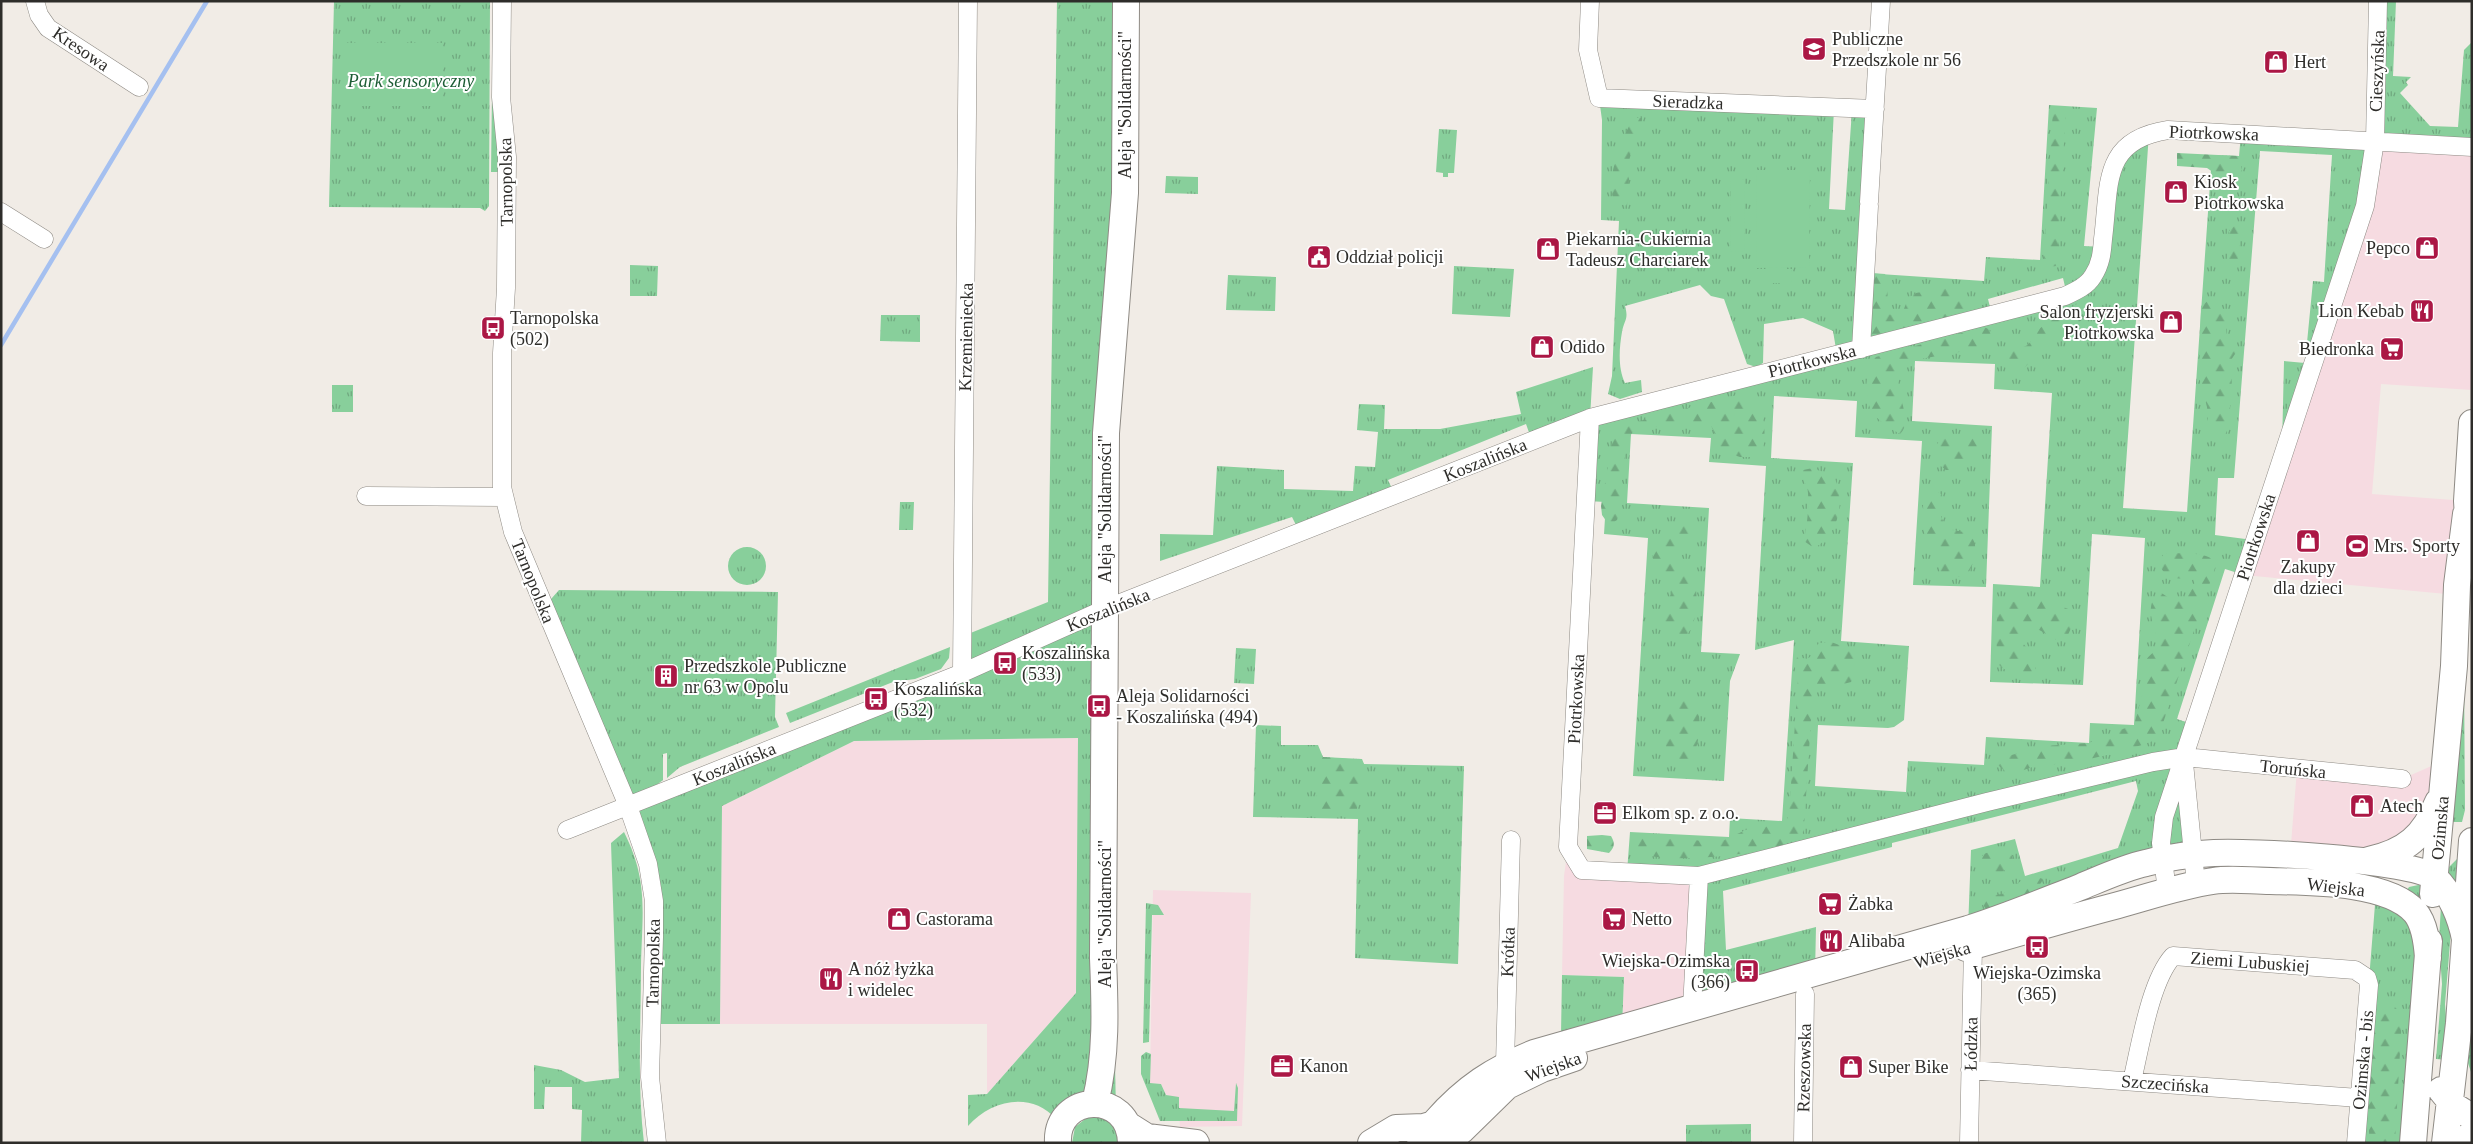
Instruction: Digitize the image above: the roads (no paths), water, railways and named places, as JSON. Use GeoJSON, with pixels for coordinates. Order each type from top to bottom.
{"type":"FeatureCollection","features":[{"type":"Feature","properties":{"kind":"street","name":"Kresowa"},"geometry":{"type":"LineString","coordinates":[[34,1],[39,15],[48,28],[138,86]]}},
{"type":"Feature","properties":{"kind":"street","name":"Tarnopolska"},"geometry":{"type":"LineString","coordinates":[[502,1],[501,97],[507,157],[507,284],[502,353],[503,497],[509,522],[555,636],[628,806],[648,864],[654,901],[650,1077],[657,1143]]}},
{"type":"Feature","properties":{"kind":"street","name":"Krzemieniecka"},"geometry":{"type":"LineString","coordinates":[[962,673],[968,1]]}},
{"type":"Feature","properties":{"kind":"street","name":"Aleja \"Solidarności\""},"geometry":{"type":"LineString","coordinates":[[1117,1120],[1116,1067],[1106,1017],[1103,958],[1106,433],[1125,193],[1126,1]]}},
{"type":"Feature","properties":{"kind":"street","name":"Sieradzka"},"geometry":{"type":"LineString","coordinates":[[1590,1],[1588,50],[1599,98],[1875,110]]}},
{"type":"Feature","properties":{"kind":"street"},"geometry":{"type":"LineString","coordinates":[[1861,349],[1881,1]]}},
{"type":"Feature","properties":{"kind":"street","name":"Cieszyńska"},"geometry":{"type":"LineString","coordinates":[[2375,141],[2378,1]]}},
{"type":"Feature","properties":{"kind":"street","name":"Piotrkowska"},"geometry":{"type":"LineString","coordinates":[[1699,876],[1582,870],[1568,847],[1590,418],[2065,296],[2083,287],[2093,277],[2101,260],[2112,170],[2121,150],[2136,139],[2150,133],[2168,130],[2472,147]]}},
{"type":"Feature","properties":{"kind":"street","name":"Piotrkowska"},"geometry":{"type":"LineString","coordinates":[[2167,891],[2161,843],[2164,817],[2364,206],[2375,141]]}},
{"type":"Feature","properties":{"kind":"street"},"geometry":{"type":"LineString","coordinates":[[1,212],[44,239]]}},
{"type":"Feature","properties":{"kind":"street","name":"Koszalińska"},"geometry":{"type":"LineString","coordinates":[[567,830],[962,673],[1105,610],[1590,418]]}},
{"type":"Feature","properties":{"kind":"street","name":"Ozimska"},"geometry":{"type":"LineString","coordinates":[[2413,1143],[2454,666],[2456,585],[2466,514],[2472,423]]}},
{"type":"Feature","properties":{"kind":"street"},"geometry":{"type":"LineString","coordinates":[[366,496],[503,497]]}},
{"type":"Feature","properties":{"kind":"street","name":"Ozimska"},"geometry":{"type":"LineString","coordinates":[[2466,514],[2472,555]]}},
{"type":"Feature","properties":{"kind":"street"},"geometry":{"type":"LineString","coordinates":[[1692,1008],[1699,876],[1987,802],[2153,762],[2184,758]]}},
{"type":"Feature","properties":{"kind":"street","name":"Piotrkowska"},"geometry":{"type":"LineString","coordinates":[[2184,758],[2196,884]]}},
{"type":"Feature","properties":{"kind":"street","name":"Toruńska"},"geometry":{"type":"LineString","coordinates":[[2184,758],[2402,779]]}},
{"type":"Feature","properties":{"kind":"street"},"geometry":{"type":"LineString","coordinates":[[2362,862],[2386,856],[2414,840],[2432,814],[2444,787]]}},
{"type":"Feature","properties":{"kind":"street"},"geometry":{"type":"LineString","coordinates":[[2333,883],[2408,882],[2435,878],[2472,828]]}},
{"type":"Feature","properties":{"kind":"street","name":"Krótka"},"geometry":{"type":"LineString","coordinates":[[1504,1064],[1511,840]]}},
{"type":"Feature","properties":{"kind":"street","name":"Ozimska"},"geometry":{"type":"LineString","coordinates":[[2462,1106],[2460,1066],[2456,1046],[2472,841]]}},
{"type":"Feature","properties":{"kind":"street","name":"Wiejska"},"geometry":{"type":"LineString","coordinates":[[1443,1136],[1470,1088],[1504,1064],[1534,1053],[1968,929],[2027,909],[2132,867],[2162,859],[2192,855],[2256,853],[2410,868],[2435,878]]}},
{"type":"Feature","properties":{"kind":"street"},"geometry":{"type":"LineString","coordinates":[[2435,878],[2450,899],[2465,939]]}},
{"type":"Feature","properties":{"kind":"street","name":"Wiejska"},"geometry":{"type":"LineString","coordinates":[[1443,1136],[1507,1086],[1542,1069],[2196,884],[2235,880],[2333,883],[2376,892],[2408,905],[2419,918],[2423,926],[2428,958]]}},
{"type":"Feature","properties":{"kind":"street","name":"Łódzka"},"geometry":{"type":"LineString","coordinates":[[1969,1143],[1973,946]]}},
{"type":"Feature","properties":{"kind":"street","name":"Ziemi Lubuskiej"},"geometry":{"type":"LineString","coordinates":[[2132,1081],[2158,981],[2166,964],[2173,956],[2355,970],[2367,978]]}},
{"type":"Feature","properties":{"kind":"street","name":"Ozimska - bis"},"geometry":{"type":"LineString","coordinates":[[2356,1143],[2369,985],[2367,978]]}},
{"type":"Feature","properties":{"kind":"street"},"geometry":{"type":"LineString","coordinates":[[2425,992],[2425,1037],[2429,1064],[2438,1086],[2462,1106]]}},
{"type":"Feature","properties":{"kind":"street","name":"Rzeszowska"},"geometry":{"type":"LineString","coordinates":[[1803,1143],[1805,994]]}},
{"type":"Feature","properties":{"kind":"street","name":"Szczecińska"},"geometry":{"type":"LineString","coordinates":[[1970,1070],[2359,1098]]}},
{"type":"Feature","properties":{"kind":"street"},"geometry":{"type":"LineString","coordinates":[[1058,1143],[1060,1128],[1071,1112],[1085,1104],[1147,1137],[1196,1143]]}},
{"type":"Feature","properties":{"kind":"street"},"geometry":{"type":"LineString","coordinates":[[2424,1143],[2429,1132],[2462,1106]]}},
{"type":"Feature","properties":{"kind":"street"},"geometry":{"type":"LineString","coordinates":[[2445,1143],[2462,1106]]}},
{"type":"Feature","properties":{"kind":"street"},"geometry":{"type":"LineString","coordinates":[[1371,1143],[1396,1128],[1424,1127],[1443,1136]]}},
{"type":"Feature","properties":{"kind":"street"},"geometry":{"type":"LineString","coordinates":[[2461,1143],[2472,1133]]}},
{"type":"Feature","properties":{"kind":"waterway"},"geometry":{"type":"LineString","coordinates":[[1,345],[207,1]]}},
{"type":"Feature","properties":{"kind":"place","name":"Publiczne Przedszkole nr 56"},"geometry":{"type":"Point","coordinates":[1814,49]}},
{"type":"Feature","properties":{"kind":"place","name":"Hert"},"geometry":{"type":"Point","coordinates":[2276,62]}},
{"type":"Feature","properties":{"kind":"place","name":"Kiosk Piotrkowska"},"geometry":{"type":"Point","coordinates":[2176,192]}},
{"type":"Feature","properties":{"kind":"place","name":"Pepco"},"geometry":{"type":"Point","coordinates":[2427,248]}},
{"type":"Feature","properties":{"kind":"place","name":"Piekarnia-Cukiernia Tadeusz Charciarek"},"geometry":{"type":"Point","coordinates":[1548,249]}},
{"type":"Feature","properties":{"kind":"place","name":"Oddział policji"},"geometry":{"type":"Point","coordinates":[1319,257]}},
{"type":"Feature","properties":{"kind":"place","name":"Lion Kebab"},"geometry":{"type":"Point","coordinates":[2422,311]}},
{"type":"Feature","properties":{"kind":"place","name":"Salon fryzjerski Piotrkowska"},"geometry":{"type":"Point","coordinates":[2171,322]}},
{"type":"Feature","properties":{"kind":"place","name":"Tarnopolska (502)"},"geometry":{"type":"Point","coordinates":[493,328]}},
{"type":"Feature","properties":{"kind":"place","name":"Odido"},"geometry":{"type":"Point","coordinates":[1542,347]}},
{"type":"Feature","properties":{"kind":"place","name":"Biedronka"},"geometry":{"type":"Point","coordinates":[2392,349]}},
{"type":"Feature","properties":{"kind":"place","name":"Zakupy dla dzieci"},"geometry":{"type":"Point","coordinates":[2308,541]}},
{"type":"Feature","properties":{"kind":"place","name":"Mrs. Sporty"},"geometry":{"type":"Point","coordinates":[2357,546]}},
{"type":"Feature","properties":{"kind":"place","name":"Koszalińska (533)"},"geometry":{"type":"Point","coordinates":[1005,663]}},
{"type":"Feature","properties":{"kind":"place","name":"Przedszkole Publiczne nr 63 w Opolu"},"geometry":{"type":"Point","coordinates":[666,676]}},
{"type":"Feature","properties":{"kind":"place","name":"Koszalińska (532)"},"geometry":{"type":"Point","coordinates":[876,699]}},
{"type":"Feature","properties":{"kind":"place","name":"Aleja Solidarności - Koszalińska (494)"},"geometry":{"type":"Point","coordinates":[1099,706]}},
{"type":"Feature","properties":{"kind":"place","name":"Atech"},"geometry":{"type":"Point","coordinates":[2362,806]}},
{"type":"Feature","properties":{"kind":"place","name":"Elkom sp. z o.o."},"geometry":{"type":"Point","coordinates":[1605,813]}},
{"type":"Feature","properties":{"kind":"place","name":"Żabka"},"geometry":{"type":"Point","coordinates":[1830,904]}},
{"type":"Feature","properties":{"kind":"place","name":"Castorama"},"geometry":{"type":"Point","coordinates":[899,919]}},
{"type":"Feature","properties":{"kind":"place","name":"Netto"},"geometry":{"type":"Point","coordinates":[1614,919]}},
{"type":"Feature","properties":{"kind":"place","name":"Alibaba"},"geometry":{"type":"Point","coordinates":[1831,941]}},
{"type":"Feature","properties":{"kind":"place","name":"Wiejska-Ozimska (365)"},"geometry":{"type":"Point","coordinates":[2037,947]}},
{"type":"Feature","properties":{"kind":"place","name":"Wiejska-Ozimska (366)"},"geometry":{"type":"Point","coordinates":[1747,971]}},
{"type":"Feature","properties":{"kind":"place","name":"A nóż łyżka i widelec"},"geometry":{"type":"Point","coordinates":[831,979]}},
{"type":"Feature","properties":{"kind":"place","name":"Kanon"},"geometry":{"type":"Point","coordinates":[1282,1066]}},
{"type":"Feature","properties":{"kind":"place","name":"Super Bike"},"geometry":{"type":"Point","coordinates":[1851,1067]}},
{"type":"Feature","properties":{"kind":"park label","name":"Park sensoryczny"},"geometry":{"type":"Point","coordinates":[411,81]}}]}
